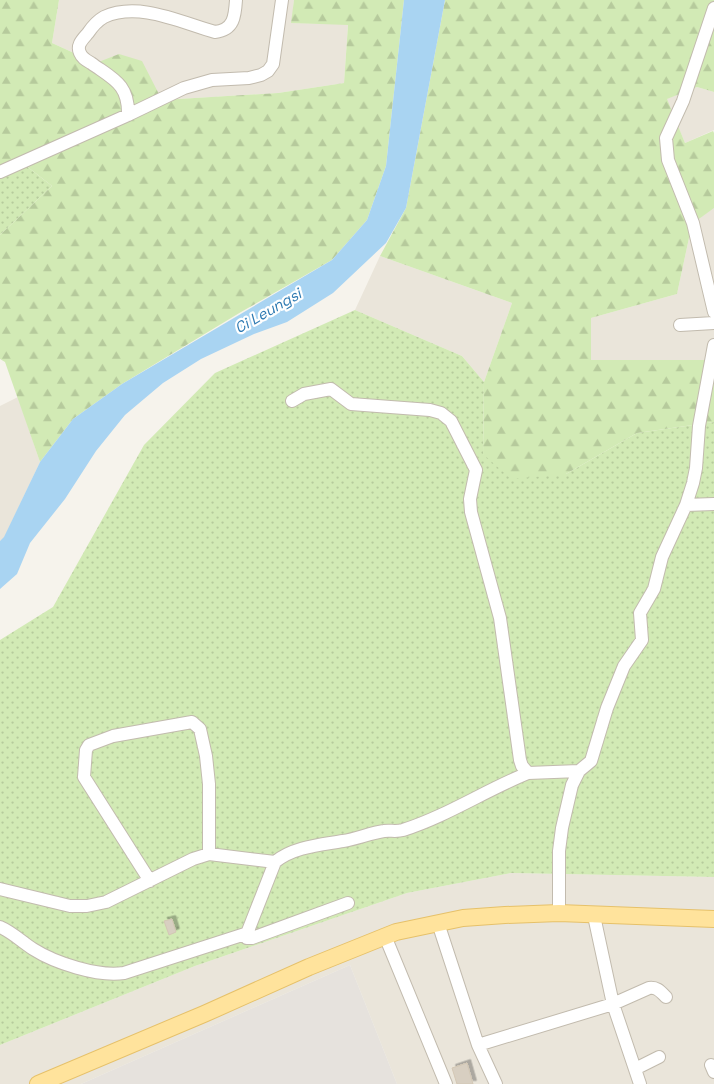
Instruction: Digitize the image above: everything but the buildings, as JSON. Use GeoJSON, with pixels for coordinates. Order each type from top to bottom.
{"type":"FeatureCollection","features":[{"type":"Feature","properties":{"kind":"main road"},"geometry":{"type":"LineString","coordinates":[[38,1084],[204,1014],[309,967],[396,932],[483,916],[559,913],[594,916],[660,916],[714,919]]}},
{"type":"Feature","properties":{"kind":"street"},"geometry":{"type":"LineString","coordinates":[[128,115],[128,98],[122,88],[83,58],[79,50],[80,42],[96,23],[104,17],[118,13],[140,12],[165,15],[215,32],[223,31],[229,27],[233,20],[236,0]]}},
{"type":"Feature","properties":{"kind":"street"},"geometry":{"type":"LineString","coordinates":[[0,172],[191,85],[223,78],[249,78],[261,75],[273,64],[282,0]]}},
{"type":"Feature","properties":{"kind":"street"},"geometry":{"type":"LineString","coordinates":[[714,8],[683,101],[666,138],[668,160],[693,224],[714,312]]}},
{"type":"Feature","properties":{"kind":"street"},"geometry":{"type":"LineString","coordinates":[[680,324],[714,323]]}},
{"type":"Feature","properties":{"kind":"street"},"geometry":{"type":"LineString","coordinates":[[559,913],[559,851],[562,828],[572,785],[579,772],[590,761],[607,708],[624,666],[642,640],[640,613],[654,589],[662,557],[686,504],[696,468],[699,426],[714,345]]}},
{"type":"Feature","properties":{"kind":"street"},"geometry":{"type":"LineString","coordinates":[[292,401],[304,394],[331,389],[351,404],[430,410],[441,413],[452,421],[476,470],[470,499],[471,512],[500,618],[520,760],[528,773]]}},
{"type":"Feature","properties":{"kind":"street"},"geometry":{"type":"LineString","coordinates":[[686,504],[714,504]]}},
{"type":"Feature","properties":{"kind":"street"},"geometry":{"type":"LineString","coordinates":[[150,881],[84,777],[86,750],[89,745],[113,736],[173,727],[188,722],[192,722],[200,729],[206,756],[209,784],[209,854]]}},
{"type":"Feature","properties":{"kind":"street"},"geometry":{"type":"LineString","coordinates":[[0,927],[35,950],[53,959],[115,975],[124,974],[245,934],[275,862],[290,853],[387,831],[402,830],[528,773],[579,772]]}},
{"type":"Feature","properties":{"kind":"street"},"geometry":{"type":"LineString","coordinates":[[0,889],[48,899],[70,906],[87,906],[106,902],[193,858],[209,854],[275,862]]}},
{"type":"Feature","properties":{"kind":"street"},"geometry":{"type":"LineString","coordinates":[[245,934],[247,938],[252,938],[348,903]]}},
{"type":"Feature","properties":{"kind":"street"},"geometry":{"type":"LineString","coordinates":[[594,916],[613,1004],[640,1084]]}},
{"type":"Feature","properties":{"kind":"street"},"geometry":{"type":"LineString","coordinates":[[438,923],[478,1045],[496,1084]]}},
{"type":"Feature","properties":{"kind":"street"},"geometry":{"type":"LineString","coordinates":[[385,936],[446,1084]]}},
{"type":"Feature","properties":{"kind":"street"},"geometry":{"type":"LineString","coordinates":[[478,1045],[613,1004],[654,987],[666,998]]}},
{"type":"Feature","properties":{"kind":"street"},"geometry":{"type":"LineString","coordinates":[[635,1069],[659,1057]]}},
{"type":"Feature","properties":{"kind":"shaded area"},"geometry":{"type":"Polygon","coordinates":[[[59,0],[294,0],[292,23],[348,24],[344,83],[278,93],[162,100],[96,63],[52,43],[59,0]]]}},
{"type":"Feature","properties":{"kind":"shaded area"},"geometry":{"type":"Polygon","coordinates":[[[697,87],[714,92],[714,130],[685,143],[666,99],[697,87]]]}},
{"type":"Feature","properties":{"kind":"shaded area"},"geometry":{"type":"Polygon","coordinates":[[[714,207],[714,360],[591,360],[591,318],[677,294],[692,224],[714,207]]]}},
{"type":"Feature","properties":{"kind":"shaded area"},"geometry":{"type":"Polygon","coordinates":[[[380,256],[512,303],[484,382],[462,356],[355,310],[380,256]]]}},
{"type":"Feature","properties":{"kind":"shaded area"},"geometry":{"type":"Polygon","coordinates":[[[18,397],[40,462],[4,538],[0,541],[0,406],[18,397]]]}},
{"type":"Feature","properties":{"kind":"shaded area"},"geometry":{"type":"Polygon","coordinates":[[[511,873],[714,877],[714,1084],[397,1084],[350,965],[81,1084],[0,1084],[0,1045],[195,966],[407,893],[511,873]]]}},
{"type":"Feature","properties":{"kind":"shaded area"},"geometry":{"type":"Polygon","coordinates":[[[350,965],[397,1084],[81,1084],[350,965]]]}},
{"type":"Feature","properties":{"kind":"green space"},"geometry":{"type":"Polygon","coordinates":[[[0,0],[59,0],[52,43],[96,63],[119,54],[142,61],[162,100],[278,93],[344,83],[348,25],[291,23],[294,0],[404,0],[386,166],[367,220],[332,260],[122,384],[73,419],[40,462],[5,362],[0,359],[0,235],[52,186],[20,161],[0,165],[0,0]]]}},
{"type":"Feature","properties":{"kind":"green space"},"geometry":{"type":"Polygon","coordinates":[[[445,0],[714,0],[714,92],[697,87],[667,99],[685,143],[713,131],[714,133],[714,208],[692,224],[677,294],[591,318],[591,360],[714,360],[714,422],[637,433],[566,474],[511,479],[483,454],[484,382],[512,303],[380,256],[406,208],[445,0]]]}},
{"type":"Feature","properties":{"kind":"green space"},"geometry":{"type":"Polygon","coordinates":[[[20,161],[52,186],[0,235],[0,165],[20,161]]]}},
{"type":"Feature","properties":{"kind":"green space"},"geometry":{"type":"Polygon","coordinates":[[[355,310],[462,356],[484,382],[483,454],[566,474],[637,433],[714,422],[714,877],[511,873],[407,893],[195,966],[0,1045],[0,640],[53,607],[144,445],[215,373],[355,310]]]}},
{"type":"Feature","properties":{"kind":"water","name":"Ci Leungsi"},"geometry":{"type":"Polygon","coordinates":[[[404,0],[445,0],[406,208],[386,243],[333,293],[287,322],[254,334],[201,359],[163,383],[125,415],[96,451],[65,499],[30,543],[17,574],[0,589],[0,541],[4,537],[40,462],[73,419],[122,384],[332,260],[367,220],[386,166],[404,0]]]}}]}
